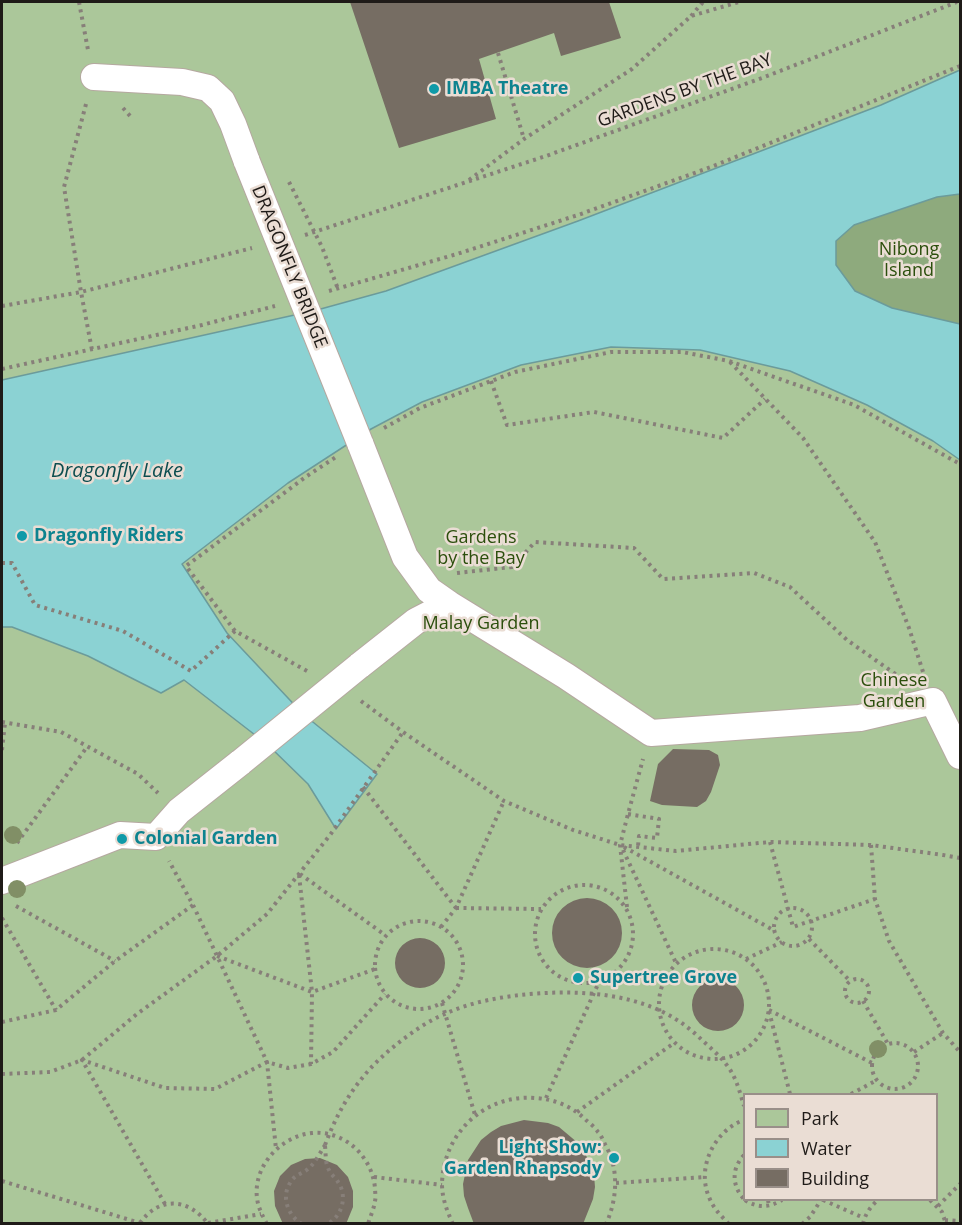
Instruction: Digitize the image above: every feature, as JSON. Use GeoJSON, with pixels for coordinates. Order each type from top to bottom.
{"type":"FeatureCollection","features":[{"type":"Feature","properties":{"kind":"street","name":"DRAGONFLY BRIDGE"},"geometry":{"type":"LineString","coordinates":[[94,77],[182,82],[208,88],[222,101],[412,567]]}},
{"type":"Feature","properties":{"kind":"street"},"geometry":{"type":"LineString","coordinates":[[412,567],[429,590],[449,604],[566,676],[651,733],[860,718],[933,701],[960,756]]}},
{"type":"Feature","properties":{"kind":"street"},"geometry":{"type":"LineString","coordinates":[[7,892],[120,836],[156,837],[179,811],[359,666],[416,621],[449,604]]}},
{"type":"Feature","properties":{"kind":"path"},"geometry":{"type":"LineString","coordinates":[[80,2],[84,28]]}},
{"type":"Feature","properties":{"kind":"path"},"geometry":{"type":"LineString","coordinates":[[466,182],[524,139],[632,69],[691,16],[703,2]]}},
{"type":"Feature","properties":{"kind":"path"},"geometry":{"type":"LineString","coordinates":[[691,16],[739,2]]}},
{"type":"Feature","properties":{"kind":"path","name":"GARDENS BY THE BAY"},"geometry":{"type":"LineString","coordinates":[[303,235],[546,156],[762,78],[957,2]]}},
{"type":"Feature","properties":{"kind":"path"},"geometry":{"type":"LineString","coordinates":[[498,52],[524,139]]}},
{"type":"Feature","properties":{"kind":"path"},"geometry":{"type":"LineString","coordinates":[[301,207],[322,247],[338,289],[578,215],[700,171],[960,66]]}},
{"type":"Feature","properties":{"kind":"path"},"geometry":{"type":"LineString","coordinates":[[92,350],[64,187],[94,77]]}},
{"type":"Feature","properties":{"kind":"path"},"geometry":{"type":"LineString","coordinates":[[2,306],[81,292],[259,247]]}},
{"type":"Feature","properties":{"kind":"path"},"geometry":{"type":"LineString","coordinates":[[2,369],[202,325],[279,305]]}},
{"type":"Feature","properties":{"kind":"path"},"geometry":{"type":"LineString","coordinates":[[380,430],[420,408],[515,372],[611,352],[682,352],[729,361],[854,405],[960,464]]}},
{"type":"Feature","properties":{"kind":"path"},"geometry":{"type":"LineString","coordinates":[[729,361],[803,438],[875,542],[909,628],[933,701]]}},
{"type":"Feature","properties":{"kind":"path"},"geometry":{"type":"LineString","coordinates":[[491,380],[507,425],[594,412],[723,438],[765,399]]}},
{"type":"Feature","properties":{"kind":"path"},"geometry":{"type":"LineString","coordinates":[[314,675],[235,631],[186,566],[307,476],[344,452]]}},
{"type":"Feature","properties":{"kind":"path"},"geometry":{"type":"LineString","coordinates":[[412,567],[512,567],[535,542],[634,548],[663,579],[754,573],[790,587],[847,640],[933,701]]}},
{"type":"Feature","properties":{"kind":"path"},"geometry":{"type":"LineString","coordinates":[[2,564],[12,563],[35,605],[123,631],[191,671],[235,631]]}},
{"type":"Feature","properties":{"kind":"path"},"geometry":{"type":"LineString","coordinates":[[354,696],[504,801],[573,831],[620,845],[775,931]]}},
{"type":"Feature","properties":{"kind":"path"},"geometry":{"type":"LineString","coordinates":[[2,750],[3,723],[61,732],[138,774],[179,811]]}},
{"type":"Feature","properties":{"kind":"path"},"geometry":{"type":"LineString","coordinates":[[2,1074],[50,1072],[82,1060],[137,1014],[217,956],[267,914],[330,835],[403,732]]}},
{"type":"Feature","properties":{"kind":"path"},"geometry":{"type":"LineString","coordinates":[[628,910],[617,896],[602,887],[585,884],[568,887],[553,895],[541,909],[535,927],[537,948],[546,965],[561,977],[580,983],[600,981],[615,973],[627,960],[633,944],[633,926],[628,910],[620,845],[651,733]]}},
{"type":"Feature","properties":{"kind":"path"},"geometry":{"type":"LineString","coordinates":[[15,845],[87,747]]}},
{"type":"Feature","properties":{"kind":"path"},"geometry":{"type":"LineString","coordinates":[[363,787],[456,908]]}},
{"type":"Feature","properties":{"kind":"path"},"geometry":{"type":"LineString","coordinates":[[441,927],[456,908],[504,801]]}},
{"type":"Feature","properties":{"kind":"path"},"geometry":{"type":"LineString","coordinates":[[628,814],[660,819],[657,838],[639,836],[638,846]]}},
{"type":"Feature","properties":{"kind":"path"},"geometry":{"type":"LineString","coordinates":[[156,837],[193,905],[267,1062],[276,1149]]}},
{"type":"Feature","properties":{"kind":"path"},"geometry":{"type":"LineString","coordinates":[[620,845],[676,850],[770,842],[871,845],[960,858]]}},
{"type":"Feature","properties":{"kind":"path"},"geometry":{"type":"LineString","coordinates":[[770,842],[793,927],[874,899]]}},
{"type":"Feature","properties":{"kind":"path"},"geometry":{"type":"LineString","coordinates":[[620,845],[676,963]]}},
{"type":"Feature","properties":{"kind":"path"},"geometry":{"type":"LineString","coordinates":[[871,845],[874,899],[889,940],[944,1034],[960,1052]]}},
{"type":"Feature","properties":{"kind":"path"},"geometry":{"type":"LineString","coordinates":[[299,874],[385,935]]}},
{"type":"Feature","properties":{"kind":"path"},"geometry":{"type":"LineString","coordinates":[[299,874],[312,992],[311,1064]]}},
{"type":"Feature","properties":{"kind":"path"},"geometry":{"type":"LineString","coordinates":[[7,892],[115,961]]}},
{"type":"Feature","properties":{"kind":"path"},"geometry":{"type":"LineString","coordinates":[[2,1022],[56,1010],[115,961],[193,905]]}},
{"type":"Feature","properties":{"kind":"path"},"geometry":{"type":"LineString","coordinates":[[456,908],[541,909]]}},
{"type":"Feature","properties":{"kind":"path"},"geometry":{"type":"LineString","coordinates":[[789,908],[803,910],[811,921],[812,930],[809,939],[804,944],[789,946],[777,937],[775,931],[777,917],[789,908]]}},
{"type":"Feature","properties":{"kind":"path"},"geometry":{"type":"LineString","coordinates":[[2,918],[56,1010]]}},
{"type":"Feature","properties":{"kind":"path"},"geometry":{"type":"LineString","coordinates":[[405,922],[429,922],[441,927],[458,944],[463,959],[462,978],[455,992],[442,1003],[428,1009],[412,1010],[398,1004],[385,994],[377,981],[374,962],[378,947],[385,935],[405,922]]}},
{"type":"Feature","properties":{"kind":"path"},"geometry":{"type":"LineString","coordinates":[[809,939],[850,981]]}},
{"type":"Feature","properties":{"kind":"path"},"geometry":{"type":"LineString","coordinates":[[746,958],[782,942]]}},
{"type":"Feature","properties":{"kind":"path"},"geometry":{"type":"LineString","coordinates":[[769,1010],[763,1029],[750,1046],[733,1056],[712,1059],[692,1054],[674,1042],[664,1028],[659,1011],[659,993],[665,977],[676,963],[692,953],[710,948],[729,950],[746,958],[760,973],[768,990],[769,1010],[790,1093]]}},
{"type":"Feature","properties":{"kind":"path"},"geometry":{"type":"LineString","coordinates":[[217,956],[312,992],[375,969]]}},
{"type":"Feature","properties":{"kind":"path"},"geometry":{"type":"LineString","coordinates":[[858,979],[866,983],[868,993],[863,1001],[853,1002],[847,997],[845,988],[850,981],[858,979]]}},
{"type":"Feature","properties":{"kind":"path"},"geometry":{"type":"LineString","coordinates":[[546,1098],[600,981]]}},
{"type":"Feature","properties":{"kind":"path"},"geometry":{"type":"LineString","coordinates":[[300,1223],[291,1215],[286,1204],[286,1193],[290,1183],[297,1175],[307,1170],[325,1145],[338,1114],[359,1081],[394,1046],[419,1028],[444,1014],[489,1000],[542,993],[578,994],[617,998],[664,1012],[696,1034],[720,1056],[730,1069],[743,1103]]}},
{"type":"Feature","properties":{"kind":"path"},"geometry":{"type":"LineString","coordinates":[[82,1060],[165,1088],[215,1089],[267,1062],[288,1068],[311,1064],[333,1052],[385,994]]}},
{"type":"Feature","properties":{"kind":"path"},"geometry":{"type":"LineString","coordinates":[[863,1001],[888,1044]]}},
{"type":"Feature","properties":{"kind":"path"},"geometry":{"type":"LineString","coordinates":[[442,1003],[475,1115]]}},
{"type":"Feature","properties":{"kind":"path"},"geometry":{"type":"LineString","coordinates":[[769,1010],[872,1063]]}},
{"type":"Feature","properties":{"kind":"path"},"geometry":{"type":"LineString","coordinates":[[914,1052],[944,1034]]}},
{"type":"Feature","properties":{"kind":"path"},"geometry":{"type":"LineString","coordinates":[[577,1112],[674,1042]]}},
{"type":"Feature","properties":{"kind":"path"},"geometry":{"type":"LineString","coordinates":[[898,1042],[914,1052],[918,1070],[916,1077],[909,1085],[892,1089],[877,1080],[873,1072],[874,1055],[888,1044],[898,1042]]}},
{"type":"Feature","properties":{"kind":"path"},"geometry":{"type":"LineString","coordinates":[[82,1060],[165,1204]]}},
{"type":"Feature","properties":{"kind":"path"},"geometry":{"type":"LineString","coordinates":[[854,1093],[877,1080]]}},
{"type":"Feature","properties":{"kind":"path"},"geometry":{"type":"LineString","coordinates":[[453,1224],[446,1209],[442,1185],[446,1158],[457,1134],[475,1115],[497,1102],[521,1097],[546,1098],[563,1104],[577,1112],[598,1131],[611,1156],[615,1183],[614,1203],[606,1224]]}},
{"type":"Feature","properties":{"kind":"path"},"geometry":{"type":"LineString","coordinates":[[729,1224],[718,1214],[708,1196],[705,1177],[708,1155],[719,1136],[743,1120]]}},
{"type":"Feature","properties":{"kind":"path"},"geometry":{"type":"LineString","coordinates":[[267,1224],[261,1214],[257,1196],[259,1179],[265,1163],[276,1149],[293,1138],[312,1133],[333,1135],[351,1144],[365,1158],[374,1177],[376,1201],[368,1224]]}},
{"type":"Feature","properties":{"kind":"path"},"geometry":{"type":"LineString","coordinates":[[325,1145],[327,1169],[339,1182],[343,1192],[343,1204],[338,1214],[327,1224]]}},
{"type":"Feature","properties":{"kind":"path"},"geometry":{"type":"LineString","coordinates":[[743,1157],[736,1168],[734,1179],[737,1190],[743,1197]]}},
{"type":"Feature","properties":{"kind":"path"},"geometry":{"type":"LineString","coordinates":[[374,1177],[442,1185]]}},
{"type":"Feature","properties":{"kind":"path"},"geometry":{"type":"LineString","coordinates":[[615,1183],[705,1177]]}},
{"type":"Feature","properties":{"kind":"path"},"geometry":{"type":"LineString","coordinates":[[2,1181],[140,1223],[146,1214],[165,1204],[189,1206],[200,1213],[208,1223],[261,1214]]}},
{"type":"Feature","properties":{"kind":"path"},"geometry":{"type":"LineString","coordinates":[[938,1206],[960,1185]]}},
{"type":"Feature","properties":{"kind":"path"},"geometry":{"type":"LineString","coordinates":[[748,1201],[753,1205],[764,1206],[780,1201]]}},
{"type":"Feature","properties":{"kind":"path"},"geometry":{"type":"LineString","coordinates":[[768,1201],[769,1206]]}},
{"type":"Feature","properties":{"kind":"path"},"geometry":{"type":"LineString","coordinates":[[802,1224],[821,1201]]}},
{"type":"Feature","properties":{"kind":"path"},"geometry":{"type":"LineString","coordinates":[[824,1201],[863,1221],[877,1201]]}},
{"type":"Feature","properties":{"kind":"path"},"geometry":{"type":"LineString","coordinates":[[931,1201],[938,1206],[946,1222],[960,1221]]}},
{"type":"Feature","properties":{"kind":"green space","name":"Gardens by the Bay"},"geometry":{"type":"Polygon","coordinates":[[[2,2],[960,2],[960,1223],[2,1224],[2,2]]]}},
{"type":"Feature","properties":{"kind":"green space","name":"Nibong Island"},"geometry":{"type":"Polygon","coordinates":[[[960,194],[960,324],[892,308],[855,291],[836,265],[836,241],[854,225],[937,197],[960,194]]]}},
{"type":"Feature","properties":{"kind":"water","name":"Dragonfly Lake"},"geometry":{"type":"Polygon","coordinates":[[[960,70],[960,194],[937,197],[854,225],[836,241],[836,265],[855,291],[892,308],[960,324],[960,460],[933,441],[867,405],[790,371],[700,350],[611,347],[521,365],[422,402],[371,429],[288,483],[182,564],[227,633],[303,714],[377,774],[336,829],[308,784],[268,745],[184,680],[161,693],[88,656],[12,627],[2,627],[2,380],[317,310],[386,291],[578,221],[881,105],[960,70]]]}},
{"type":"Feature","properties":{"kind":"building","name":"IMBA Theatre"},"geometry":{"type":"Polygon","coordinates":[[[350,2],[609,2],[621,38],[561,56],[554,33],[479,59],[496,119],[399,148],[350,2]]]}},
{"type":"Feature","properties":{"kind":"building"},"geometry":{"type":"Polygon","coordinates":[[[673,749],[709,750],[718,755],[720,765],[711,792],[706,801],[697,807],[662,805],[650,801],[658,764],[673,749]]]}},
{"type":"Feature","properties":{"kind":"building"},"geometry":{"type":"Polygon","coordinates":[[[587,898],[600,901],[612,908],[619,920],[622,933],[619,946],[612,958],[600,965],[587,968],[574,965],[562,958],[555,946],[552,933],[555,920],[562,908],[574,901],[587,898]]]}},
{"type":"Feature","properties":{"kind":"building"},"geometry":{"type":"Polygon","coordinates":[[[415,938],[425,938],[438,945],[445,958],[445,968],[438,981],[425,988],[415,988],[406,984],[399,977],[395,968],[395,958],[399,949],[406,942],[415,938]]]}},
{"type":"Feature","properties":{"kind":"building"},"geometry":{"type":"Polygon","coordinates":[[[718,979],[728,981],[736,987],[742,995],[744,1005],[742,1015],[736,1023],[728,1029],[718,1031],[708,1029],[700,1023],[694,1015],[692,1005],[694,995],[700,987],[708,981],[718,979]]]}},
{"type":"Feature","properties":{"kind":"building"},"geometry":{"type":"Polygon","coordinates":[[[524,1120],[559,1127],[578,1143],[585,1153],[594,1175],[595,1187],[583,1224],[474,1224],[464,1196],[463,1184],[468,1160],[481,1140],[491,1132],[501,1126],[524,1120]]]}},
{"type":"Feature","properties":{"kind":"building"},"geometry":{"type":"Polygon","coordinates":[[[320,1158],[337,1165],[348,1177],[353,1191],[353,1207],[346,1224],[283,1224],[275,1206],[274,1191],[280,1176],[291,1165],[305,1159],[320,1158]]]}},
{"type":"Feature","properties":{"kind":"place","name":"IMBA Theatre"},"geometry":{"type":"Point","coordinates":[434,89]}},
{"type":"Feature","properties":{"kind":"place","name":"Dragonfly Riders"},"geometry":{"type":"Point","coordinates":[22,536]}},
{"type":"Feature","properties":{"kind":"place","name":"Colonial Garden"},"geometry":{"type":"Point","coordinates":[122,839]}},
{"type":"Feature","properties":{"kind":"place","name":"Supertree Grove"},"geometry":{"type":"Point","coordinates":[578,978]}},
{"type":"Feature","properties":{"kind":"place","name":"Light Show: Garden Rhapsody"},"geometry":{"type":"Point","coordinates":[614,1158]}},
{"type":"Feature","properties":{"kind":"park label","name":"Malay Garden"},"geometry":{"type":"Point","coordinates":[481,624]}},
{"type":"Feature","properties":{"kind":"park label","name":"Chinese Garden"},"geometry":{"type":"Point","coordinates":[894,691]}}]}
